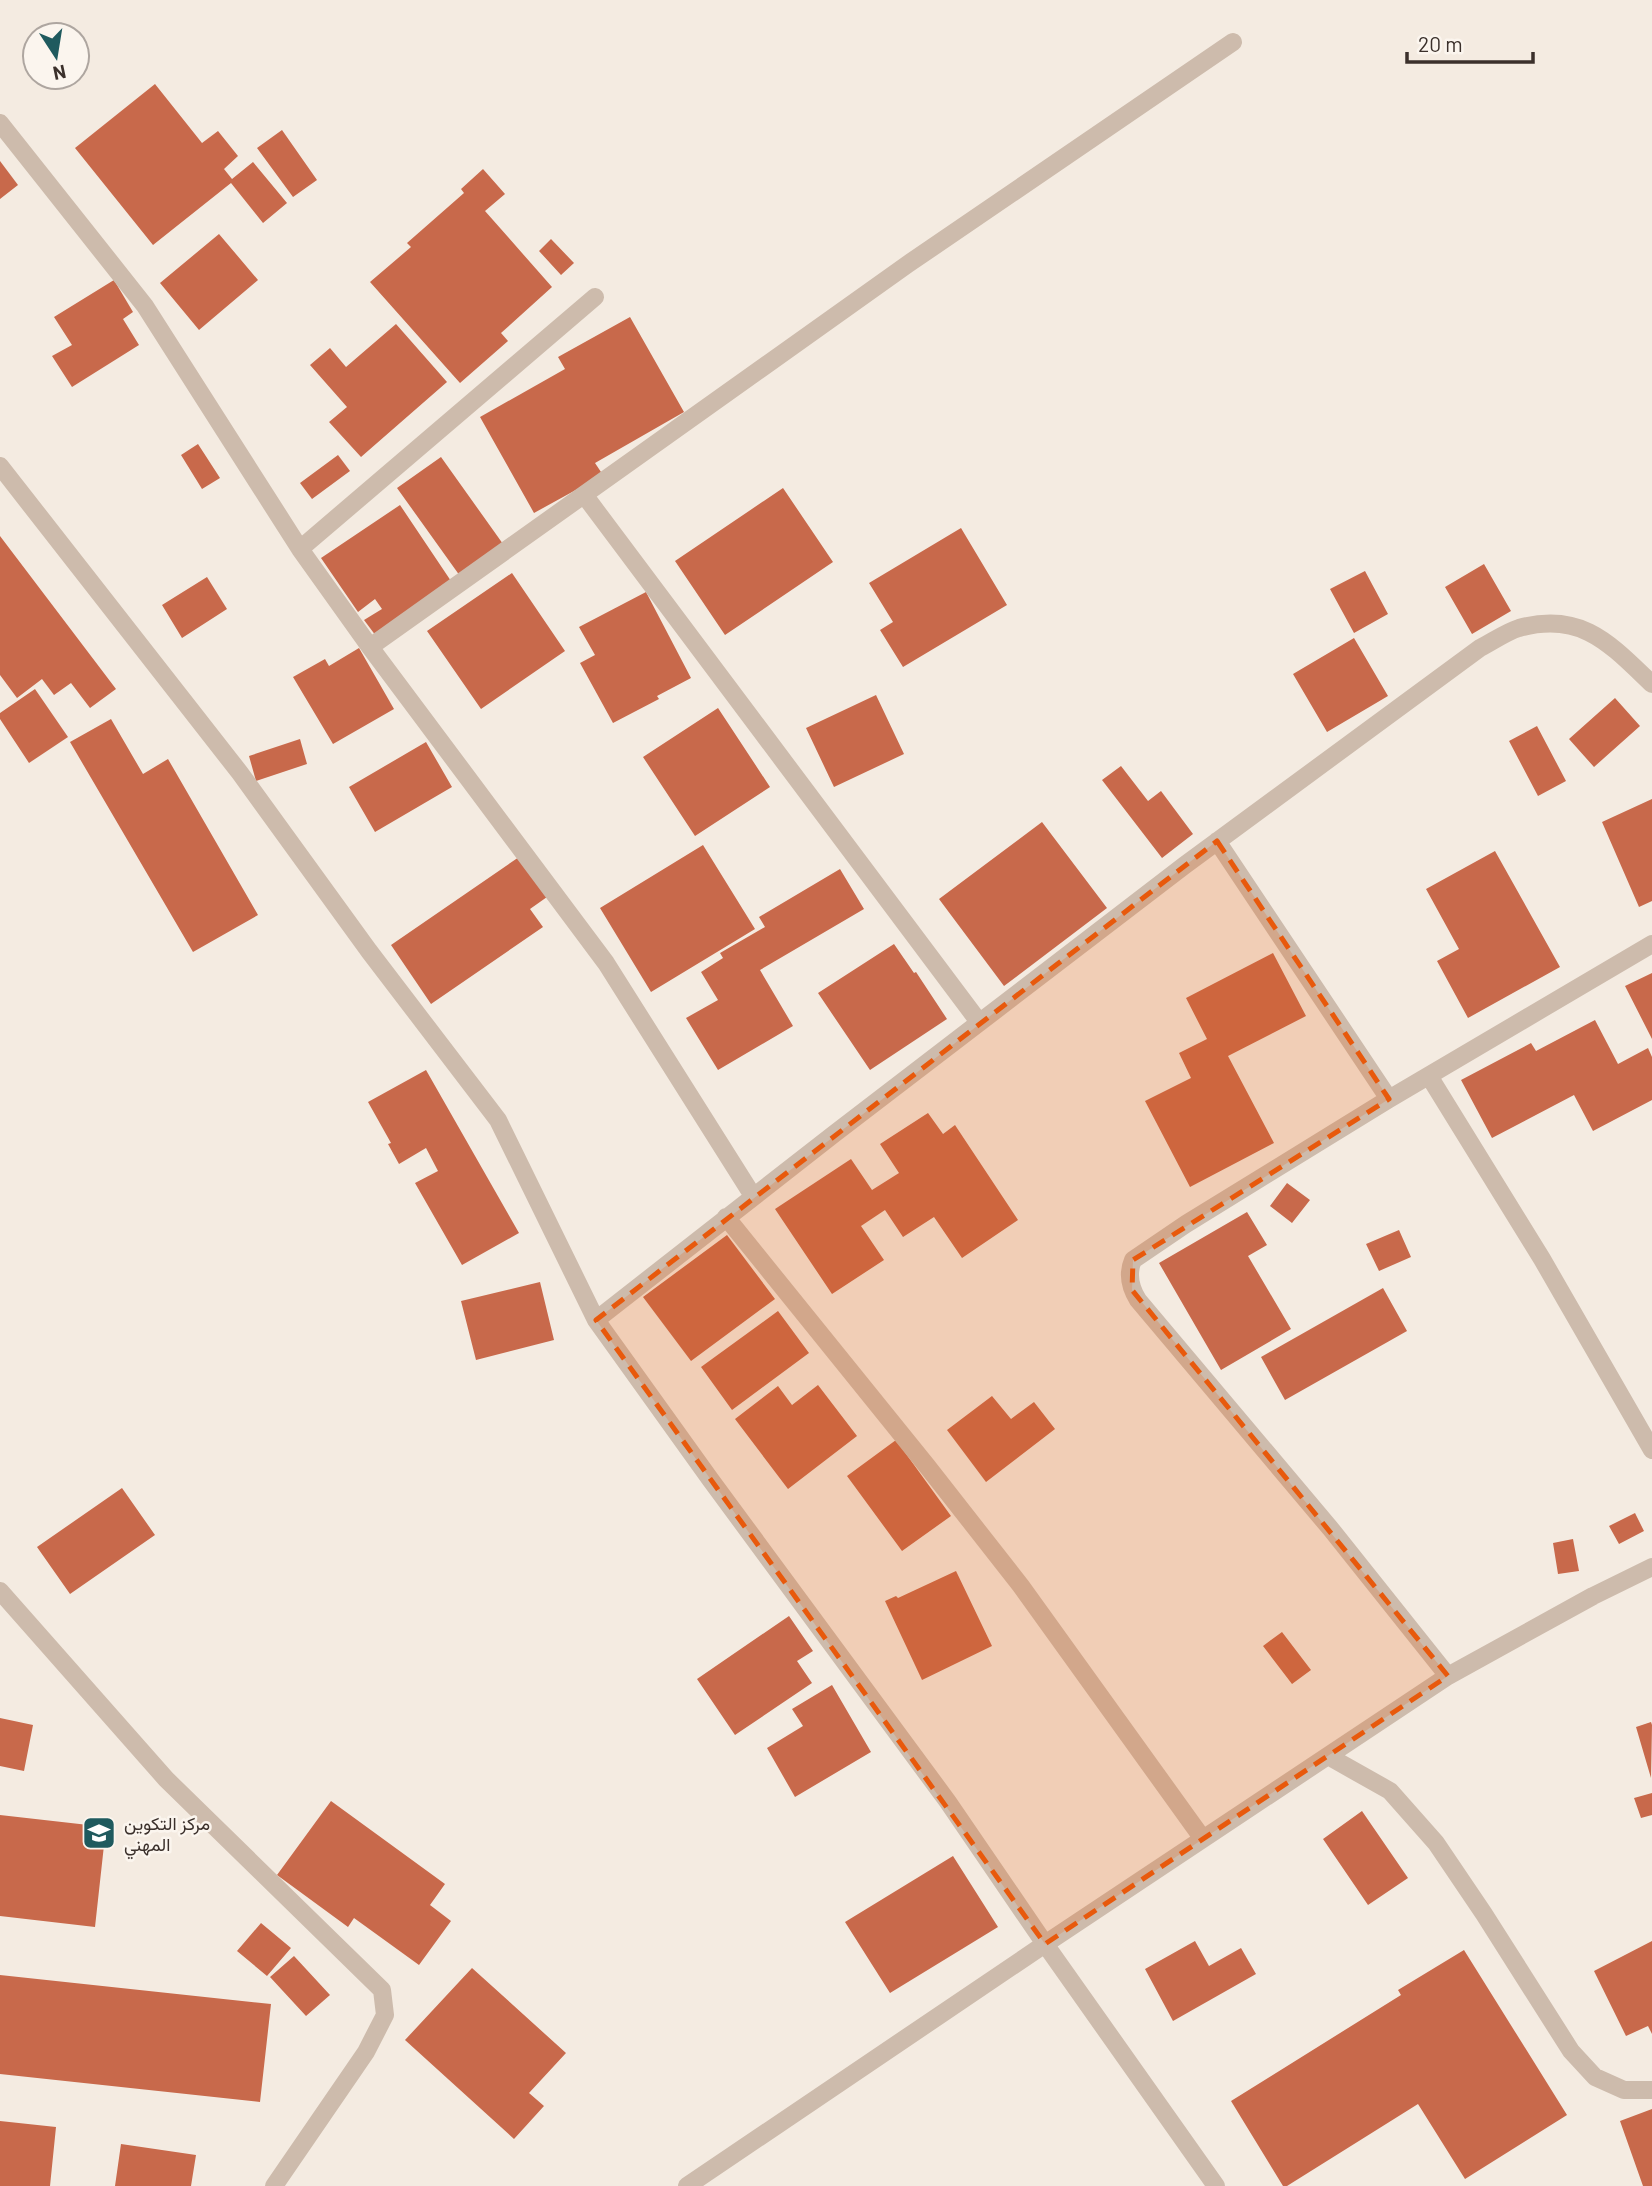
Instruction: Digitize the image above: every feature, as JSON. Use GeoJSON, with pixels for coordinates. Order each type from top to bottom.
{"type":"FeatureCollection","features":[{"type":"Feature","properties":{"kind":"street"},"geometry":{"type":"LineString","coordinates":[[370,647],[908,264],[1233,42]]}},
{"type":"Feature","properties":{"kind":"street"},"geometry":{"type":"LineString","coordinates":[[0,123],[145,306],[300,549],[606,963],[753,1196]]}},
{"type":"Feature","properties":{"kind":"street"},"geometry":{"type":"LineString","coordinates":[[300,549],[595,297]]}},
{"type":"Feature","properties":{"kind":"street"},"geometry":{"type":"LineString","coordinates":[[0,466],[240,774],[369,951],[498,1120],[596,1320],[940,1791],[1216,2186]]}},
{"type":"Feature","properties":{"kind":"street"},"geometry":{"type":"LineString","coordinates":[[585,496],[979,1022]]}},
{"type":"Feature","properties":{"kind":"street"},"geometry":{"type":"LineString","coordinates":[[596,1320],[753,1196],[1217,841],[1480,648],[1517,629],[1544,624],[1568,624],[1593,633],[1623,655],[1652,684]]}},
{"type":"Feature","properties":{"kind":"street"},"geometry":{"type":"LineString","coordinates":[[1217,841],[1389,1099]]}},
{"type":"Feature","properties":{"kind":"street"},"geometry":{"type":"LineString","coordinates":[[1448,1676],[1329,1528],[1138,1300],[1132,1290],[1129,1268],[1133,1260],[1153,1245],[1389,1099],[1652,944]]}},
{"type":"Feature","properties":{"kind":"street"},"geometry":{"type":"LineString","coordinates":[[1429,1076],[1542,1259],[1652,1450]]}},
{"type":"Feature","properties":{"kind":"street"},"geometry":{"type":"LineString","coordinates":[[726,1217],[1013,1575],[1203,1839]]}},
{"type":"Feature","properties":{"kind":"street"},"geometry":{"type":"LineString","coordinates":[[687,2186],[1448,1676],[1592,1596],[1652,1567]]}},
{"type":"Feature","properties":{"kind":"street"},"geometry":{"type":"LineString","coordinates":[[0,1591],[166,1779],[383,1990],[386,2015],[366,2052],[274,2186]]}},
{"type":"Feature","properties":{"kind":"street"},"geometry":{"type":"LineString","coordinates":[[1328,1756],[1390,1791],[1436,1843],[1484,1913],[1571,2051],[1595,2077],[1624,2090],[1652,2090]]}},
{"type":"Feature","properties":{"kind":"highlighted area"},"geometry":{"type":"Polygon","coordinates":[[[1217,841],[1389,1099],[1133,1260],[1132,1290],[1448,1676],[1045,1944],[596,1320],[1217,841]]]}},
{"type":"Feature","properties":{"kind":"building"},"geometry":{"type":"Polygon","coordinates":[[[155,84],[202,143],[218,131],[238,156],[224,169],[232,179],[253,162],[287,203],[263,223],[231,183],[153,245],[75,148],[155,84]]]}},
{"type":"Feature","properties":{"kind":"building"},"geometry":{"type":"Polygon","coordinates":[[[282,130],[317,180],[293,197],[257,148],[282,130]]]}},
{"type":"Feature","properties":{"kind":"building"},"geometry":{"type":"Polygon","coordinates":[[[0,161],[18,185],[0,199],[0,161]]]}},
{"type":"Feature","properties":{"kind":"building"},"geometry":{"type":"Polygon","coordinates":[[[483,169],[505,194],[485,211],[552,287],[501,333],[508,341],[460,383],[370,282],[411,247],[407,243],[464,193],[461,189],[483,169]]]}},
{"type":"Feature","properties":{"kind":"building"},"geometry":{"type":"Polygon","coordinates":[[[219,234],[258,280],[199,330],[160,283],[219,234]]]}},
{"type":"Feature","properties":{"kind":"building"},"geometry":{"type":"Polygon","coordinates":[[[551,239],[574,263],[561,275],[539,251],[551,239]]]}},
{"type":"Feature","properties":{"kind":"building"},"geometry":{"type":"Polygon","coordinates":[[[114,280],[133,312],[123,319],[139,345],[72,387],[52,356],[72,345],[54,317],[114,280]]]}},
{"type":"Feature","properties":{"kind":"building"},"geometry":{"type":"Polygon","coordinates":[[[630,317],[684,412],[595,463],[603,475],[534,513],[480,417],[565,369],[558,357],[630,317]]]}},
{"type":"Feature","properties":{"kind":"building"},"geometry":{"type":"Polygon","coordinates":[[[396,324],[447,382],[361,457],[329,422],[347,407],[310,365],[330,348],[346,367],[396,324]]]}},
{"type":"Feature","properties":{"kind":"building"},"geometry":{"type":"Polygon","coordinates":[[[198,444],[220,478],[202,489],[181,455],[198,444]]]}},
{"type":"Feature","properties":{"kind":"building"},"geometry":{"type":"Polygon","coordinates":[[[338,455],[350,471],[312,499],[300,483],[338,455]]]}},
{"type":"Feature","properties":{"kind":"building"},"geometry":{"type":"Polygon","coordinates":[[[441,457],[503,544],[460,576],[397,488],[441,457]]]}},
{"type":"Feature","properties":{"kind":"building"},"geometry":{"type":"Polygon","coordinates":[[[783,488],[833,562],[725,635],[675,561],[783,488]]]}},
{"type":"Feature","properties":{"kind":"building"},"geometry":{"type":"Polygon","coordinates":[[[400,505],[453,584],[376,636],[364,620],[382,609],[375,599],[358,612],[321,558],[400,505]]]}},
{"type":"Feature","properties":{"kind":"building"},"geometry":{"type":"Polygon","coordinates":[[[961,528],[1007,605],[903,667],[880,630],[893,622],[869,583],[961,528]]]}},
{"type":"Feature","properties":{"kind":"building"},"geometry":{"type":"Polygon","coordinates":[[[0,536],[116,689],[90,708],[71,683],[54,695],[42,679],[17,698],[0,675],[0,536]]]}},
{"type":"Feature","properties":{"kind":"building"},"geometry":{"type":"Polygon","coordinates":[[[1484,564],[1511,611],[1472,634],[1445,587],[1484,564]]]}},
{"type":"Feature","properties":{"kind":"building"},"geometry":{"type":"Polygon","coordinates":[[[1365,571],[1388,614],[1354,633],[1330,589],[1365,571]]]}},
{"type":"Feature","properties":{"kind":"building"},"geometry":{"type":"Polygon","coordinates":[[[512,573],[565,651],[481,709],[427,631],[512,573]]]}},
{"type":"Feature","properties":{"kind":"building"},"geometry":{"type":"Polygon","coordinates":[[[207,577],[227,609],[182,638],[162,605],[207,577]]]}},
{"type":"Feature","properties":{"kind":"building"},"geometry":{"type":"Polygon","coordinates":[[[646,592],[691,678],[657,696],[659,699],[613,723],[580,663],[595,655],[579,627],[646,592]]]}},
{"type":"Feature","properties":{"kind":"building"},"geometry":{"type":"Polygon","coordinates":[[[1354,638],[1388,696],[1327,732],[1293,674],[1354,638]]]}},
{"type":"Feature","properties":{"kind":"building"},"geometry":{"type":"Polygon","coordinates":[[[359,648],[394,709],[333,744],[293,677],[325,659],[329,666],[359,648]]]}},
{"type":"Feature","properties":{"kind":"building"},"geometry":{"type":"Polygon","coordinates":[[[35,689],[68,737],[29,763],[0,719],[0,713],[35,689]]]}},
{"type":"Feature","properties":{"kind":"building"},"geometry":{"type":"Polygon","coordinates":[[[876,695],[904,754],[834,787],[806,728],[876,695]]]}},
{"type":"Feature","properties":{"kind":"building"},"geometry":{"type":"Polygon","coordinates":[[[1615,698],[1640,726],[1594,767],[1569,739],[1615,698]]]}},
{"type":"Feature","properties":{"kind":"building"},"geometry":{"type":"Polygon","coordinates":[[[718,708],[770,787],[695,836],[643,757],[718,708]]]}},
{"type":"Feature","properties":{"kind":"building"},"geometry":{"type":"Polygon","coordinates":[[[111,719],[143,774],[168,759],[258,915],[193,952],[70,742],[111,719]]]}},
{"type":"Feature","properties":{"kind":"building"},"geometry":{"type":"Polygon","coordinates":[[[1537,726],[1566,781],[1538,796],[1509,741],[1537,726]]]}},
{"type":"Feature","properties":{"kind":"building"},"geometry":{"type":"Polygon","coordinates":[[[300,739],[307,764],[256,781],[249,756],[300,739]]]}},
{"type":"Feature","properties":{"kind":"building"},"geometry":{"type":"Polygon","coordinates":[[[426,742],[452,787],[375,832],[349,787],[426,742]]]}},
{"type":"Feature","properties":{"kind":"building"},"geometry":{"type":"Polygon","coordinates":[[[1121,766],[1148,801],[1161,791],[1193,834],[1162,858],[1102,780],[1121,766]]]}},
{"type":"Feature","properties":{"kind":"building"},"geometry":{"type":"Polygon","coordinates":[[[1652,799],[1652,901],[1639,907],[1602,822],[1652,799]]]}},
{"type":"Feature","properties":{"kind":"building"},"geometry":{"type":"Polygon","coordinates":[[[1042,822],[1107,908],[1004,986],[939,899],[1042,822]]]}},
{"type":"Feature","properties":{"kind":"building"},"geometry":{"type":"Polygon","coordinates":[[[703,845],[755,929],[651,992],[600,908],[703,845]]]}},
{"type":"Feature","properties":{"kind":"building"},"geometry":{"type":"Polygon","coordinates":[[[1495,851],[1560,967],[1468,1018],[1437,961],[1459,949],[1426,889],[1495,851]]]}},
{"type":"Feature","properties":{"kind":"building"},"geometry":{"type":"Polygon","coordinates":[[[519,857],[547,897],[530,909],[543,927],[431,1004],[391,945],[519,857]]]}},
{"type":"Feature","properties":{"kind":"building"},"geometry":{"type":"Polygon","coordinates":[[[840,869],[864,909],[760,970],[793,1026],[718,1070],[686,1018],[718,1000],[701,972],[723,958],[720,953],[765,927],[759,917],[840,869]]]}},
{"type":"Feature","properties":{"kind":"building"},"geometry":{"type":"Polygon","coordinates":[[[894,944],[947,1019],[870,1070],[818,993],[894,944]]]}},
{"type":"Feature","properties":{"kind":"building"},"geometry":{"type":"Polygon","coordinates":[[[1273,953],[1306,1016],[1228,1056],[1274,1143],[1190,1187],[1145,1101],[1191,1078],[1179,1053],[1207,1039],[1186,998],[1273,953]]]}},
{"type":"Feature","properties":{"kind":"building"},"geometry":{"type":"Polygon","coordinates":[[[1652,973],[1652,1039],[1625,986],[1652,973]]]}},
{"type":"Feature","properties":{"kind":"building"},"geometry":{"type":"Polygon","coordinates":[[[1595,1020],[1618,1064],[1648,1048],[1652,1057],[1652,1100],[1593,1131],[1574,1095],[1492,1138],[1461,1080],[1531,1043],[1536,1051],[1595,1020]]]}},
{"type":"Feature","properties":{"kind":"building"},"geometry":{"type":"Polygon","coordinates":[[[426,1070],[519,1233],[462,1265],[415,1183],[438,1171],[426,1148],[399,1164],[388,1144],[391,1143],[368,1102],[426,1070]]]}},
{"type":"Feature","properties":{"kind":"building"},"geometry":{"type":"Polygon","coordinates":[[[928,1113],[943,1134],[955,1125],[1018,1220],[962,1258],[934,1217],[903,1237],[885,1210],[861,1226],[884,1260],[832,1294],[775,1209],[851,1159],[872,1190],[899,1173],[880,1144],[928,1113]]]}},
{"type":"Feature","properties":{"kind":"building"},"geometry":{"type":"Polygon","coordinates":[[[1287,1183],[1310,1200],[1292,1223],[1270,1206],[1287,1183]]]}},
{"type":"Feature","properties":{"kind":"building"},"geometry":{"type":"Polygon","coordinates":[[[1247,1212],[1267,1245],[1248,1256],[1291,1329],[1221,1370],[1159,1263],[1247,1212]]]}},
{"type":"Feature","properties":{"kind":"building"},"geometry":{"type":"Polygon","coordinates":[[[1399,1230],[1411,1257],[1379,1271],[1366,1244],[1399,1230]]]}},
{"type":"Feature","properties":{"kind":"building"},"geometry":{"type":"Polygon","coordinates":[[[727,1235],[775,1299],[691,1361],[643,1297],[727,1235]]]}},
{"type":"Feature","properties":{"kind":"building"},"geometry":{"type":"Polygon","coordinates":[[[540,1282],[554,1340],[476,1360],[461,1301],[540,1282]]]}},
{"type":"Feature","properties":{"kind":"building"},"geometry":{"type":"Polygon","coordinates":[[[1383,1288],[1407,1331],[1285,1400],[1261,1357],[1383,1288]]]}},
{"type":"Feature","properties":{"kind":"building"},"geometry":{"type":"Polygon","coordinates":[[[778,1311],[809,1353],[732,1410],[701,1367],[778,1311]]]}},
{"type":"Feature","properties":{"kind":"building"},"geometry":{"type":"Polygon","coordinates":[[[818,1385],[857,1436],[788,1489],[735,1419],[778,1386],[792,1405],[818,1385]]]}},
{"type":"Feature","properties":{"kind":"building"},"geometry":{"type":"Polygon","coordinates":[[[992,1396],[1011,1419],[1034,1402],[1055,1429],[986,1482],[947,1430],[992,1396]]]}},
{"type":"Feature","properties":{"kind":"building"},"geometry":{"type":"Polygon","coordinates":[[[896,1440],[951,1516],[902,1551],[847,1476],[896,1440]]]}},
{"type":"Feature","properties":{"kind":"building"},"geometry":{"type":"Polygon","coordinates":[[[122,1488],[155,1535],[70,1594],[37,1547],[122,1488]]]}},
{"type":"Feature","properties":{"kind":"building"},"geometry":{"type":"Polygon","coordinates":[[[1635,1513],[1644,1531],[1619,1544],[1609,1526],[1635,1513]]]}},
{"type":"Feature","properties":{"kind":"building"},"geometry":{"type":"Polygon","coordinates":[[[1573,1539],[1579,1571],[1558,1574],[1553,1543],[1573,1539]]]}},
{"type":"Feature","properties":{"kind":"building"},"geometry":{"type":"Polygon","coordinates":[[[956,1571],[992,1646],[922,1680],[885,1601],[896,1596],[898,1598],[956,1571]]]}},
{"type":"Feature","properties":{"kind":"building"},"geometry":{"type":"Polygon","coordinates":[[[789,1616],[813,1651],[797,1661],[812,1683],[735,1735],[697,1679],[789,1616]]]}},
{"type":"Feature","properties":{"kind":"building"},"geometry":{"type":"Polygon","coordinates":[[[1282,1632],[1311,1670],[1292,1684],[1263,1646],[1282,1632]]]}},
{"type":"Feature","properties":{"kind":"building"},"geometry":{"type":"Polygon","coordinates":[[[832,1685],[871,1752],[795,1797],[767,1748],[803,1726],[792,1709],[832,1685]]]}},
{"type":"Feature","properties":{"kind":"building"},"geometry":{"type":"Polygon","coordinates":[[[0,1718],[33,1725],[24,1771],[0,1766],[0,1718]]]}},
{"type":"Feature","properties":{"kind":"building"},"geometry":{"type":"Polygon","coordinates":[[[1651,1722],[1652,1725],[1651,1778],[1636,1727],[1651,1722]]]}},
{"type":"Feature","properties":{"kind":"building"},"geometry":{"type":"Polygon","coordinates":[[[1652,1793],[1652,1815],[1641,1818],[1634,1798],[1652,1793]]]}},
{"type":"Feature","properties":{"kind":"building"},"geometry":{"type":"Polygon","coordinates":[[[331,1801],[445,1884],[430,1905],[451,1921],[419,1965],[354,1918],[348,1927],[277,1875],[331,1801]]]}},
{"type":"Feature","properties":{"kind":"building"},"geometry":{"type":"Polygon","coordinates":[[[1362,1811],[1408,1878],[1368,1905],[1323,1839],[1362,1811]]]}},
{"type":"Feature","properties":{"kind":"building"},"geometry":{"type":"Polygon","coordinates":[[[0,1815],[106,1827],[95,1927],[0,1916],[0,1815]]]}},
{"type":"Feature","properties":{"kind":"building"},"geometry":{"type":"Polygon","coordinates":[[[953,1856],[998,1927],[890,1993],[845,1922],[953,1856]]]}},
{"type":"Feature","properties":{"kind":"building"},"geometry":{"type":"Polygon","coordinates":[[[261,1923],[291,1948],[267,1976],[237,1951],[261,1923]]]}},
{"type":"Feature","properties":{"kind":"building"},"geometry":{"type":"Polygon","coordinates":[[[1195,1941],[1209,1966],[1241,1948],[1256,1974],[1173,2021],[1145,1969],[1195,1941]]]}},
{"type":"Feature","properties":{"kind":"building"},"geometry":{"type":"Polygon","coordinates":[[[1652,1941],[1652,2034],[1648,2026],[1626,2036],[1594,1971],[1652,1941]]]}},
{"type":"Feature","properties":{"kind":"building"},"geometry":{"type":"Polygon","coordinates":[[[1464,1950],[1567,2115],[1465,2179],[1418,2104],[1283,2186],[1231,2101],[1401,1995],[1398,1990],[1464,1950]]]}},
{"type":"Feature","properties":{"kind":"building"},"geometry":{"type":"Polygon","coordinates":[[[294,1956],[330,1995],[306,2016],[270,1977],[294,1956]]]}},
{"type":"Feature","properties":{"kind":"building"},"geometry":{"type":"Polygon","coordinates":[[[472,1968],[566,2053],[529,2093],[544,2106],[514,2139],[405,2040],[472,1968]]]}},
{"type":"Feature","properties":{"kind":"building"},"geometry":{"type":"Polygon","coordinates":[[[0,1975],[271,2004],[260,2102],[0,2074],[0,1975]]]}},
{"type":"Feature","properties":{"kind":"building"},"geometry":{"type":"Polygon","coordinates":[[[1652,2109],[1652,2186],[1643,2186],[1620,2121],[1652,2109]]]}},
{"type":"Feature","properties":{"kind":"building"},"geometry":{"type":"Polygon","coordinates":[[[0,2121],[56,2127],[50,2186],[0,2186],[0,2121]]]}},
{"type":"Feature","properties":{"kind":"building"},"geometry":{"type":"Polygon","coordinates":[[[121,2144],[196,2155],[191,2186],[115,2186],[121,2144]]]}},
{"type":"Feature","properties":{"kind":"place","name":"مركز التكوين المهني"},"geometry":{"type":"Point","coordinates":[99,1833]}}]}
